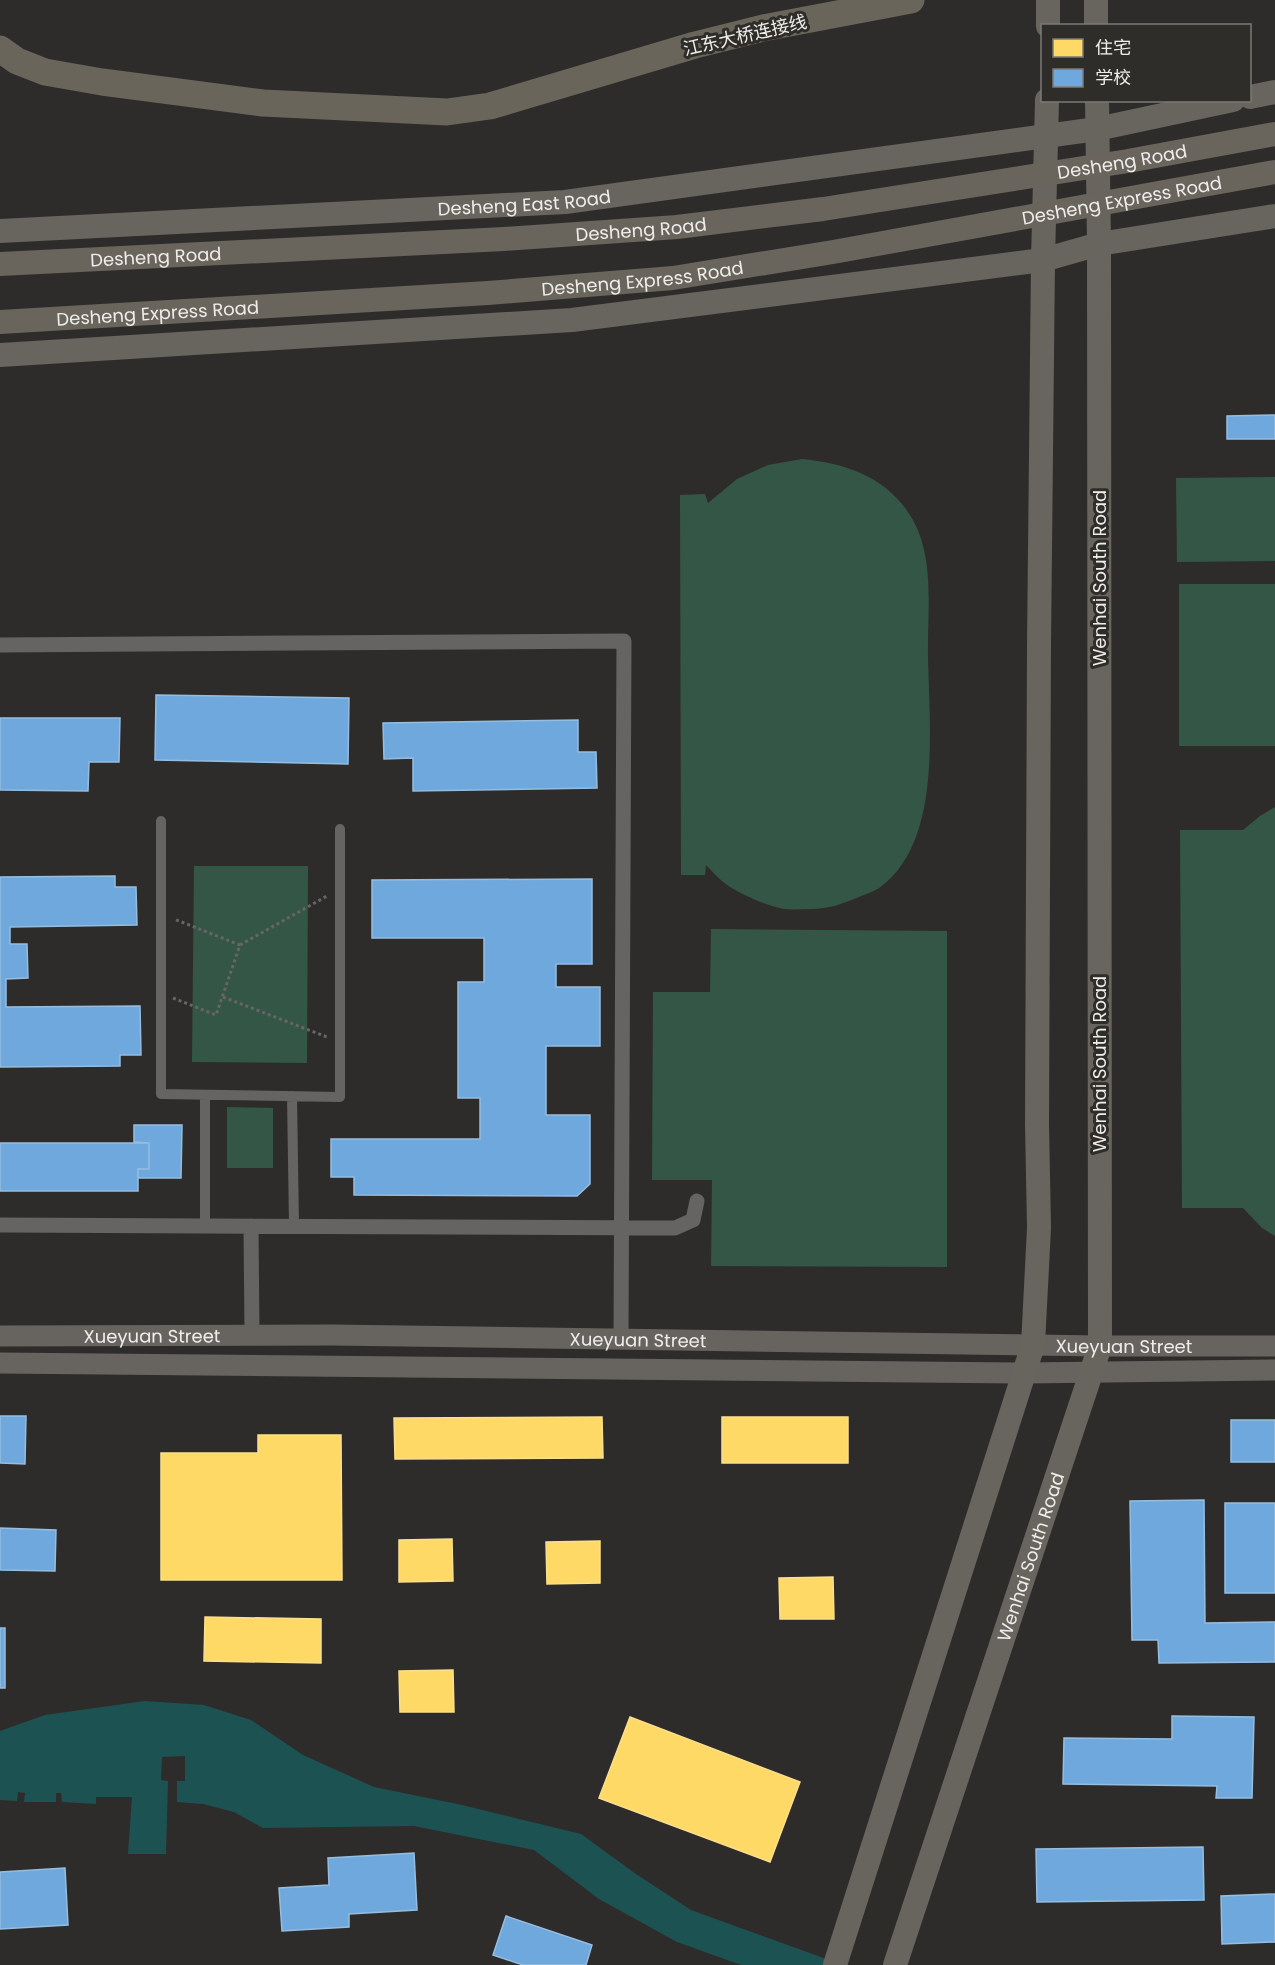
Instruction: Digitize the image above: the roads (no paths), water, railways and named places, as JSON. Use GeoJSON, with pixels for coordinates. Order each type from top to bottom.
{"type":"FeatureCollection","features":[{"type":"Feature","properties":{"kind":"highway","name":"江东大桥连接线"},"geometry":{"type":"LineString","coordinates":[[0,49],[17,61],[45,72],[102,82],[263,103],[447,112],[490,106],[695,45],[763,28],[911,0]]}},
{"type":"Feature","properties":{"kind":"highway","name":"Desheng Road"},"geometry":{"type":"LineString","coordinates":[[0,264],[504,239],[677,227],[846,206],[1128,161],[1275,134]]}},
{"type":"Feature","properties":{"kind":"highway","name":"Desheng Express Road"},"geometry":{"type":"LineString","coordinates":[[0,322],[488,293],[673,278],[833,252],[1275,172]]}},
{"type":"Feature","properties":{"kind":"main road"},"geometry":{"type":"LineString","coordinates":[[1048,0],[1048,24]]}},
{"type":"Feature","properties":{"kind":"main road"},"geometry":{"type":"LineString","coordinates":[[1096,0],[1096,24]]}},
{"type":"Feature","properties":{"kind":"main road"},"geometry":{"type":"LineString","coordinates":[[1251,97],[1275,92]]}},
{"type":"Feature","properties":{"kind":"main road"},"geometry":{"type":"LineString","coordinates":[[836,1962],[1033,1345],[1039,1228],[1037,1112],[1043,260],[1047,102]]}},
{"type":"Feature","properties":{"kind":"main road","name":"Wenhai South Road"},"geometry":{"type":"LineString","coordinates":[[895,1965],[1100,1346],[1099,244],[1096,102]]}},
{"type":"Feature","properties":{"kind":"main road","name":"Desheng East Road"},"geometry":{"type":"LineString","coordinates":[[0,231],[565,202],[1096,129],[1224,102]]}},
{"type":"Feature","properties":{"kind":"main road"},"geometry":{"type":"LineString","coordinates":[[0,355],[572,320],[1043,260],[1099,244],[1271,217]]}},
{"type":"Feature","properties":{"kind":"main road","name":"Xueyuan Street"},"geometry":{"type":"LineString","coordinates":[[0,1336],[252,1335],[1100,1346],[1275,1346]]}},
{"type":"Feature","properties":{"kind":"main road"},"geometry":{"type":"LineString","coordinates":[[0,1363],[1024,1373],[1275,1370]]}},
{"type":"Feature","properties":{"kind":"street"},"geometry":{"type":"LineString","coordinates":[[0,645],[624,641],[621,1339]]}},
{"type":"Feature","properties":{"kind":"street"},"geometry":{"type":"LineString","coordinates":[[161,821],[161,1094],[340,1097],[340,829]]}},
{"type":"Feature","properties":{"kind":"street"},"geometry":{"type":"LineString","coordinates":[[205,1095],[205,1226]]}},
{"type":"Feature","properties":{"kind":"street"},"geometry":{"type":"LineString","coordinates":[[292,1096],[294,1226]]}},
{"type":"Feature","properties":{"kind":"street"},"geometry":{"type":"LineString","coordinates":[[0,1225],[675,1228],[693,1220],[697,1201]]}},
{"type":"Feature","properties":{"kind":"street"},"geometry":{"type":"LineString","coordinates":[[251,1226],[252,1335]]}},
{"type":"Feature","properties":{"kind":"water"},"geometry":{"type":"Polygon","coordinates":[[[145,1701],[204,1705],[251,1720],[303,1755],[374,1787],[462,1805],[581,1834],[691,1910],[843,1965],[741,1965],[677,1942],[599,1899],[534,1850],[414,1826],[263,1828],[234,1812],[203,1804],[177,1802],[177,1781],[185,1781],[185,1756],[162,1757],[161,1780],[168,1781],[166,1854],[128,1854],[132,1797],[96,1797],[96,1804],[62,1802],[61,1793],[56,1793],[56,1802],[24,1802],[25,1793],[18,1792],[17,1801],[0,1800],[0,1731],[45,1715],[145,1701]]]}}]}
